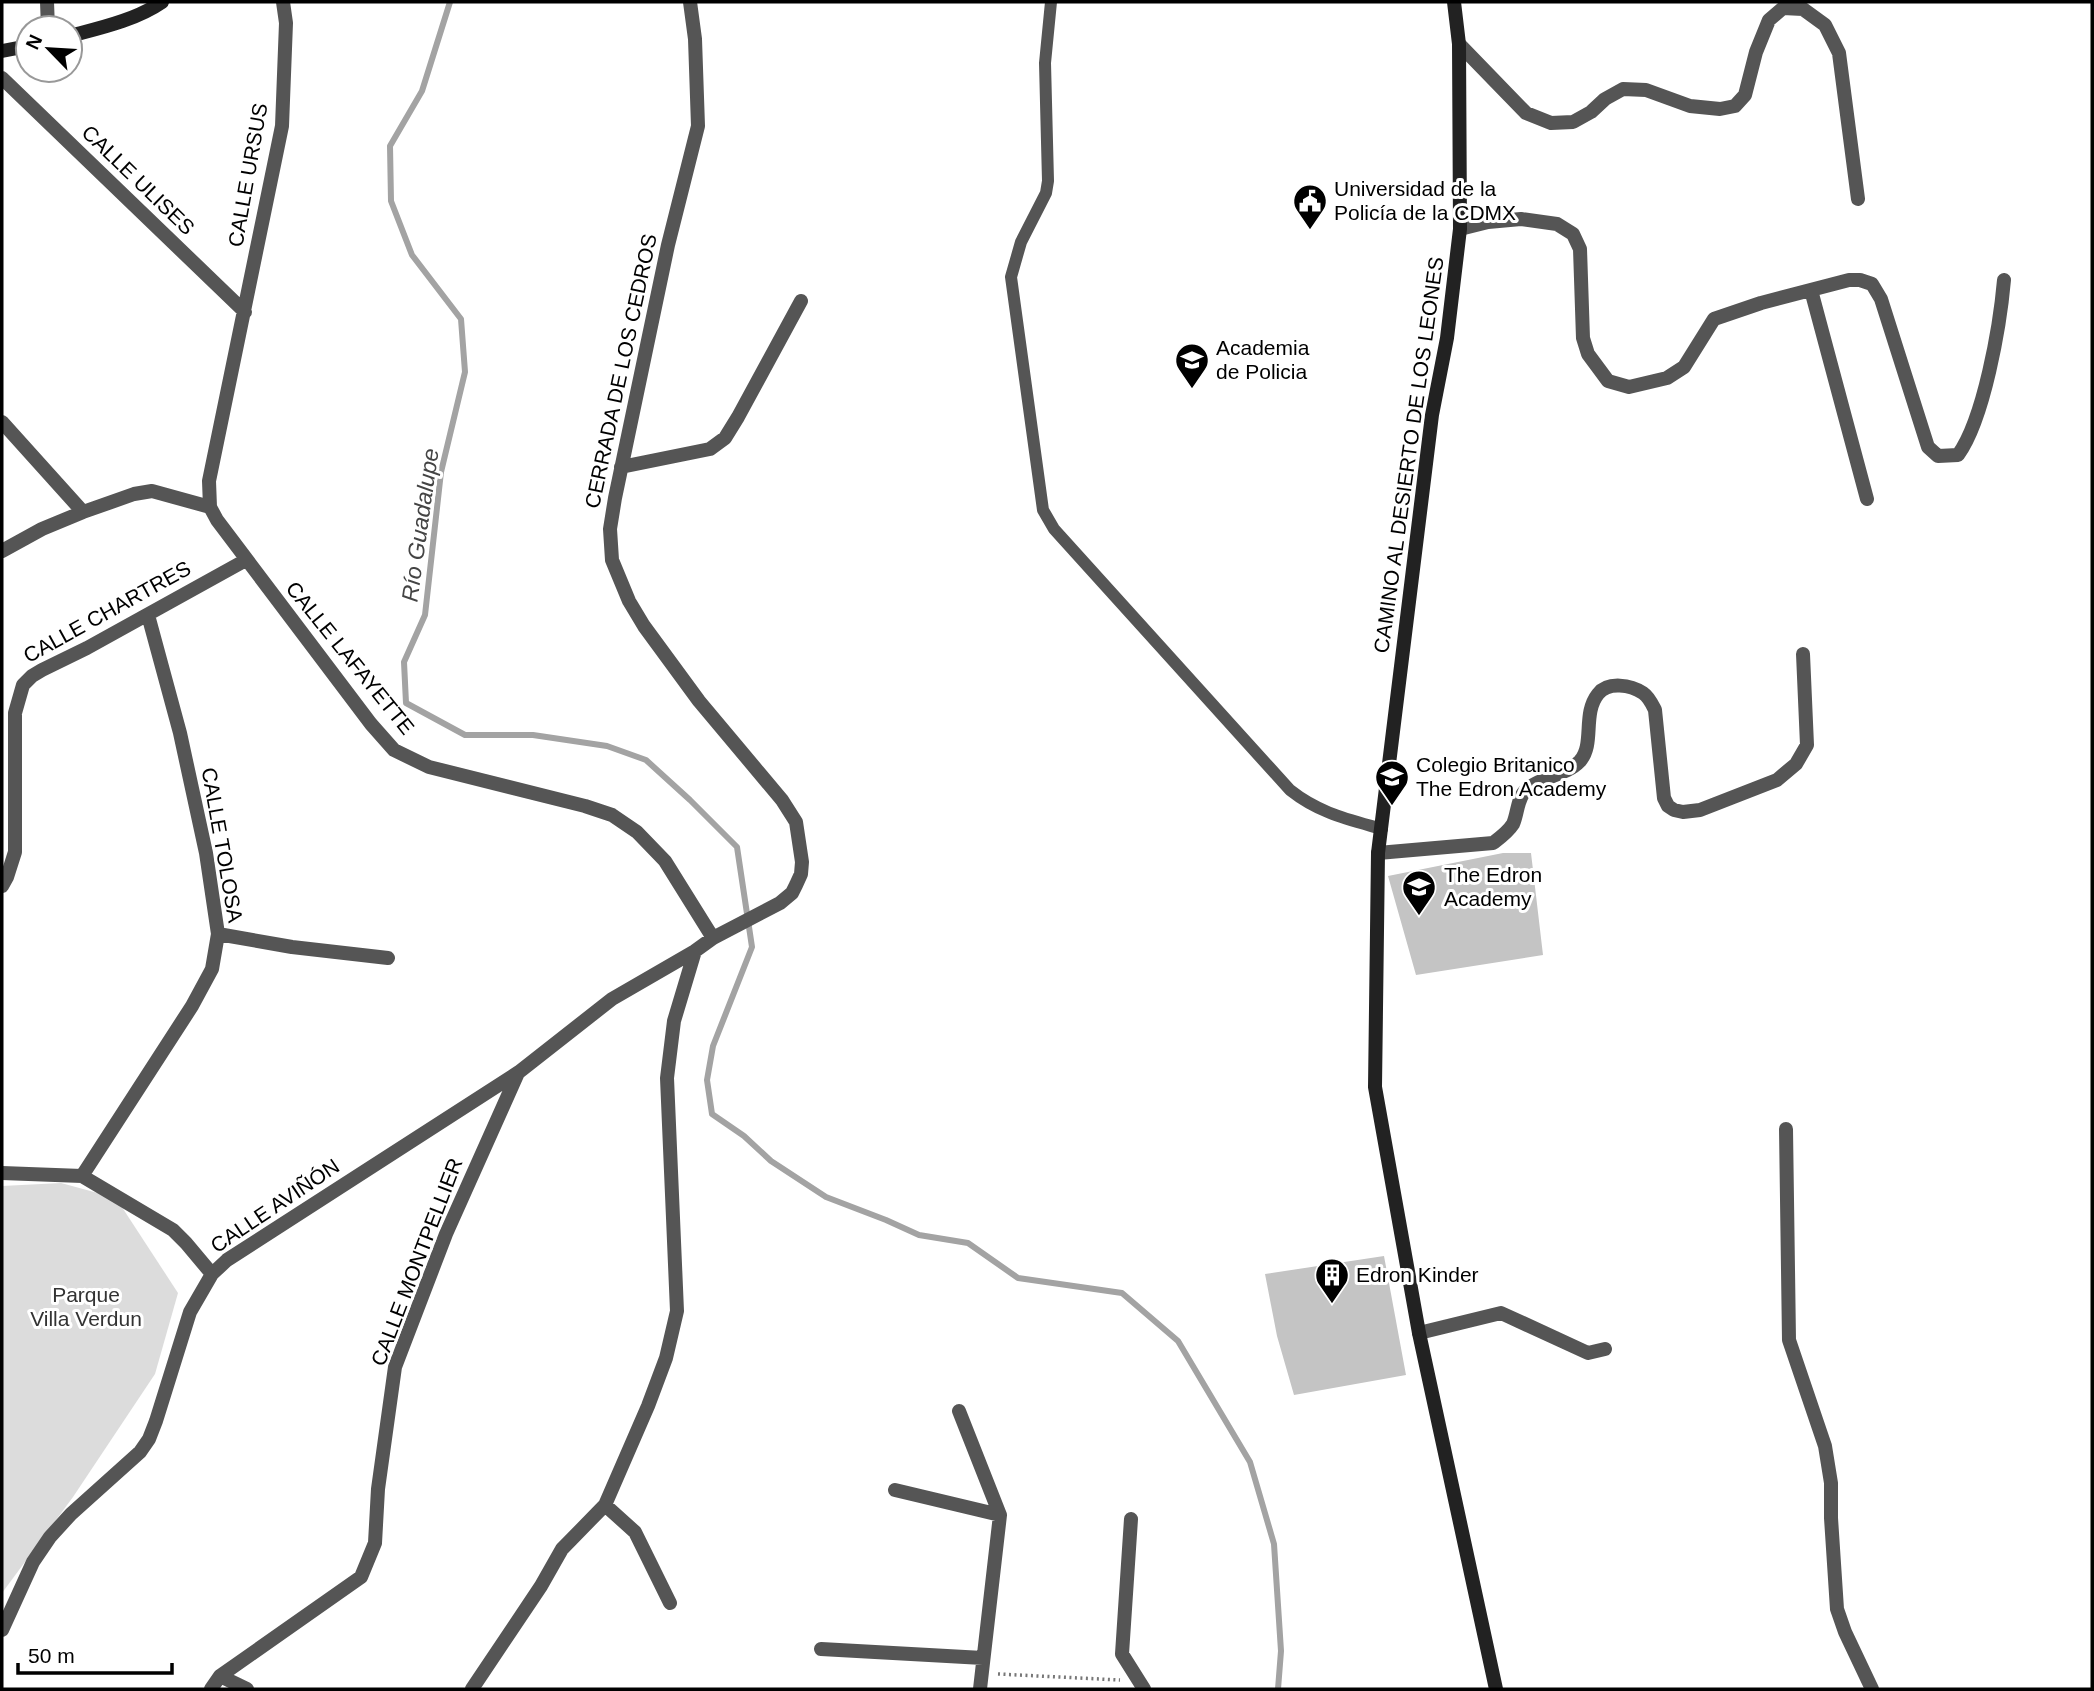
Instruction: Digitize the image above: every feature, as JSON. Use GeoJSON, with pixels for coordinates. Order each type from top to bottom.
{"type":"FeatureCollection","features":[{"type":"Feature","properties":{"kind":"main road"},"geometry":{"type":"LineString","coordinates":[[84,32],[151,9],[162,2]]}},
{"type":"Feature","properties":{"kind":"main road","name":"CAMINO AL DESIERTO DE LOS LEONES"},"geometry":{"type":"LineString","coordinates":[[1378,853],[1430,429],[1447,338],[1460,229],[1459,44],[1454,2]]}},
{"type":"Feature","properties":{"kind":"main road"},"geometry":{"type":"LineString","coordinates":[[1378,853],[1375,1087],[1419,1333],[1496,1689]]}},
{"type":"Feature","properties":{"kind":"street","name":"CALLE URSUS"},"geometry":{"type":"LineString","coordinates":[[245,312],[282,126],[286,23],[283,2]]}},
{"type":"Feature","properties":{"kind":"street","name":"CERRADA DE LOS CEDROS"},"geometry":{"type":"LineString","coordinates":[[690,2],[695,39],[698,126],[668,245],[610,529],[612,559],[629,601],[644,626],[699,701],[782,800],[796,822],[800,840],[801,874],[792,893],[780,903],[716,937]]}},
{"type":"Feature","properties":{"kind":"street"},"geometry":{"type":"LineString","coordinates":[[1459,44],[1526,113],[1551,123],[1573,122],[1623,89],[1646,90],[1690,106],[1720,109],[1735,107],[1745,95],[1756,52],[1769,20],[1783,8],[1803,9],[1825,25],[1839,53],[1858,199]]}},
{"type":"Feature","properties":{"kind":"street","name":"CALLE ULISES"},"geometry":{"type":"LineString","coordinates":[[2,78],[245,312]]}},
{"type":"Feature","properties":{"kind":"street"},"geometry":{"type":"LineString","coordinates":[[1460,229],[1488,222],[1521,219],[1557,224],[1573,234],[1580,249],[1583,338],[1588,354],[1608,381],[1629,387],[1667,379],[1684,367],[1714,319],[1761,303],[1849,280],[1872,284],[1881,299],[1928,447],[1938,456],[1958,455],[1967,442],[1982,398],[2002,304],[2004,280]]}},
{"type":"Feature","properties":{"kind":"street"},"geometry":{"type":"LineString","coordinates":[[1811,290],[1867,499]]}},
{"type":"Feature","properties":{"kind":"street"},"geometry":{"type":"LineString","coordinates":[[621,467],[710,449],[725,438],[801,301]]}},
{"type":"Feature","properties":{"kind":"street"},"geometry":{"type":"LineString","coordinates":[[2,551],[42,529],[134,494],[152,491],[210,506],[209,481],[245,312]]}},
{"type":"Feature","properties":{"kind":"street"},"geometry":{"type":"LineString","coordinates":[[2,422],[83,512]]}},
{"type":"Feature","properties":{"kind":"street","name":"CALLE LAFAYETTE"},"geometry":{"type":"LineString","coordinates":[[210,506],[246,560],[371,724],[394,750],[429,768],[612,815],[637,832],[665,861],[716,937]]}},
{"type":"Feature","properties":{"kind":"street","name":"CALLE CHARTRES"},"geometry":{"type":"LineString","coordinates":[[2,886],[15,852],[15,713],[23,685],[42,670],[246,560]]}},
{"type":"Feature","properties":{"kind":"street","name":"CALLE TOLOSA"},"geometry":{"type":"LineString","coordinates":[[82,1176],[192,1006],[212,969],[218,934],[206,853],[183,746],[148,615]]}},
{"type":"Feature","properties":{"kind":"street"},"geometry":{"type":"LineString","coordinates":[[1378,853],[1493,843],[1505,835],[1512,825],[1521,796],[1526,789],[1579,762],[1585,753],[1589,710],[1604,688],[1630,687],[1650,700],[1655,710],[1664,798],[1674,810],[1700,810],[1777,780],[1796,764],[1807,745],[1803,654]]}},
{"type":"Feature","properties":{"kind":"street"},"geometry":{"type":"LineString","coordinates":[[218,934],[292,947],[388,958]]}},
{"type":"Feature","properties":{"kind":"street","name":"CALLE AVIÑÓN"},"geometry":{"type":"LineString","coordinates":[[2,1630],[33,1562],[50,1537],[71,1514],[140,1452],[149,1439],[190,1312],[212,1274],[228,1260],[519,1072],[612,999],[716,937]]}},
{"type":"Feature","properties":{"kind":"street"},"geometry":{"type":"LineString","coordinates":[[472,1689],[541,1586],[562,1549],[605,1505],[666,1358],[677,1311],[667,1078],[674,1021],[695,951]]}},
{"type":"Feature","properties":{"kind":"street","name":"CALLE MONTPELLIER"},"geometry":{"type":"LineString","coordinates":[[211,1689],[219,1676],[361,1577],[375,1543],[377,1489],[395,1367],[446,1234],[519,1072]]}},
{"type":"Feature","properties":{"kind":"street"},"geometry":{"type":"LineString","coordinates":[[1786,1129],[1789,1340],[1825,1446],[1831,1483],[1837,1609],[1872,1689]]}},
{"type":"Feature","properties":{"kind":"street"},"geometry":{"type":"LineString","coordinates":[[2,1173],[82,1176],[173,1230],[212,1274]]}},
{"type":"Feature","properties":{"kind":"street"},"geometry":{"type":"LineString","coordinates":[[1419,1333],[1501,1313],[1588,1353],[1605,1349]]}},
{"type":"Feature","properties":{"kind":"street"},"geometry":{"type":"LineString","coordinates":[[958,1411],[1000,1515],[980,1689]]}},
{"type":"Feature","properties":{"kind":"street"},"geometry":{"type":"LineString","coordinates":[[895,1490],[1000,1515]]}},
{"type":"Feature","properties":{"kind":"street"},"geometry":{"type":"LineString","coordinates":[[605,1505],[635,1532],[670,1603]]}},
{"type":"Feature","properties":{"kind":"street"},"geometry":{"type":"LineString","coordinates":[[1131,1518],[1122,1654],[1141,1685]]}},
{"type":"Feature","properties":{"kind":"street"},"geometry":{"type":"LineString","coordinates":[[821,1649],[983,1666]]}},
{"type":"Feature","properties":{"kind":"street"},"geometry":{"type":"LineString","coordinates":[[219,1676],[247,1689]]}},
{"type":"Feature","properties":{"kind":"lane"},"geometry":{"type":"LineString","coordinates":[[1051,2],[1045,63],[1048,181],[1046,193],[1021,242],[1012,277],[1043,510],[1054,530],[1290,790],[1306,803],[1335,817],[1382,829]]}},
{"type":"Feature","properties":{"kind":"path"},"geometry":{"type":"LineString","coordinates":[[983,1666],[1141,1685]]}},
{"type":"Feature","properties":{"kind":"green space","name":"Parque Villa Verdun"},"geometry":{"type":"Polygon","coordinates":[[[61,1183],[116,1198],[178,1293],[155,1374],[73,1497],[2,1593],[2,1186],[61,1183]]]}},
{"type":"Feature","properties":{"kind":"building"},"geometry":{"type":"Polygon","coordinates":[[[1503,853],[1531,853],[1543,955],[1416,975],[1388,876],[1503,853]]]}},
{"type":"Feature","properties":{"kind":"building","name":"Edron Kinder"},"geometry":{"type":"Polygon","coordinates":[[[1384,1256],[1406,1375],[1294,1395],[1277,1336],[1265,1274],[1384,1256]]]}},
{"type":"Feature","properties":{"kind":"waterway","name":"Río Guadalupe"},"geometry":{"type":"LineString","coordinates":[[450,2],[422,91],[390,146],[391,201],[412,255],[461,319],[465,372],[441,472],[425,615],[404,662],[406,703],[465,735],[533,735],[607,746],[646,760],[737,847],[752,947],[713,1046],[707,1080],[712,1114],[744,1136],[771,1161],[826,1197],[919,1235],[968,1243],[1018,1278],[1122,1293],[1178,1341],[1250,1462],[1274,1544],[1281,1651],[1278,1689]]}},
{"type":"Feature","properties":{"kind":"place","name":"Universidad de la Policía de la CDMX"},"geometry":{"type":"Point","coordinates":[1310,231]}},
{"type":"Feature","properties":{"kind":"place","name":"Academia de Policia"},"geometry":{"type":"Point","coordinates":[1192,390]}},
{"type":"Feature","properties":{"kind":"place","name":"Colegio Britanico The Edron Academy"},"geometry":{"type":"Point","coordinates":[1392,807]}},
{"type":"Feature","properties":{"kind":"place","name":"The Edron Academy"},"geometry":{"type":"Point","coordinates":[1419,917]}},
{"type":"Feature","properties":{"kind":"place","name":"Edron Kinder"},"geometry":{"type":"Point","coordinates":[1332,1305]}}]}
